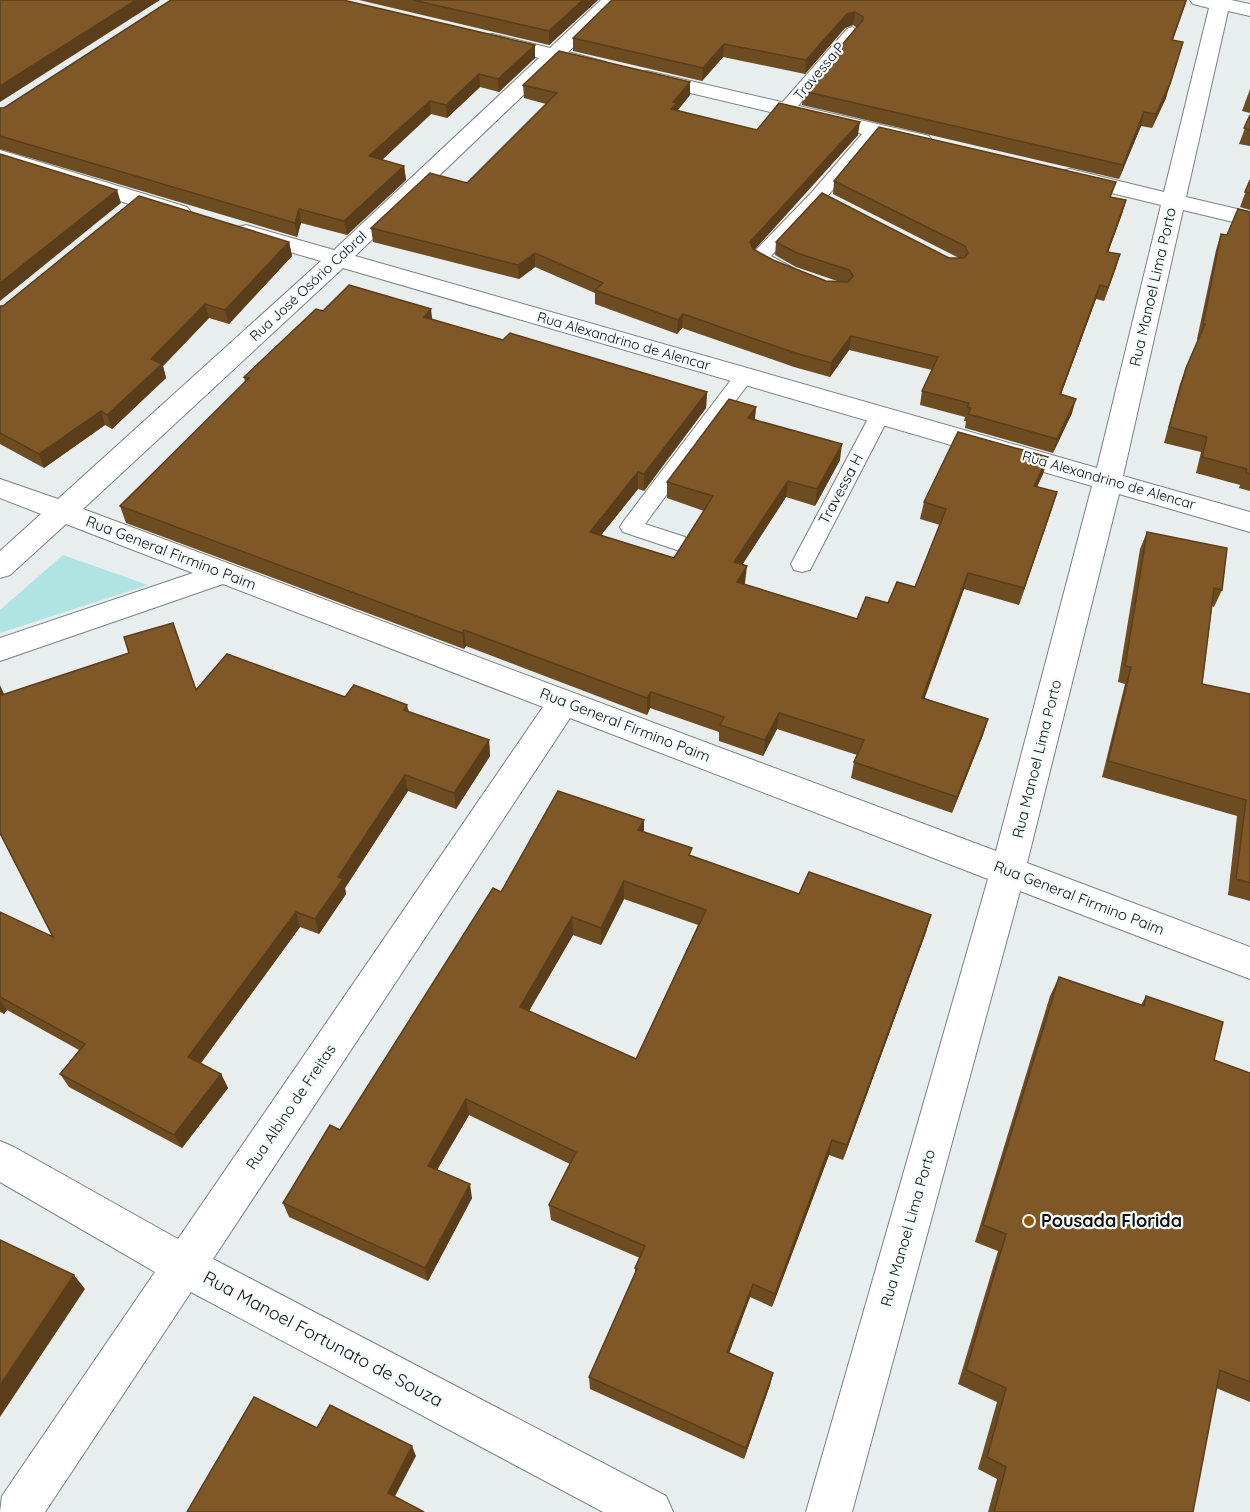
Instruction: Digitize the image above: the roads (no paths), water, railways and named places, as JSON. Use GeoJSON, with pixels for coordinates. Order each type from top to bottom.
{"type":"FeatureCollection","features":[{"type":"Feature","properties":{"kind":"street","name":"Rua José Osório Cabral"},"geometry":{"type":"LineString","coordinates":[[0,568],[338,259],[612,0]]}},
{"type":"Feature","properties":{"kind":"street","name":"Rua Manoel Lima Porto"},"geometry":{"type":"LineString","coordinates":[[829,1512],[1008,871],[1108,480],[1173,201],[1223,4]]}},
{"type":"Feature","properties":{"kind":"street"},"geometry":{"type":"LineString","coordinates":[[473,36],[944,147]]}},
{"type":"Feature","properties":{"kind":"street","name":"Rua Alexandrino de Alencar"},"geometry":{"type":"LineString","coordinates":[[0,158],[131,207],[217,223],[1250,522]]}},
{"type":"Feature","properties":{"kind":"street"},"geometry":{"type":"LineString","coordinates":[[1047,171],[1250,219]]}},
{"type":"Feature","properties":{"kind":"street","name":"Rua General Firmino Paim"},"geometry":{"type":"LineString","coordinates":[[0,488],[1250,963]]}},
{"type":"Feature","properties":{"kind":"street"},"geometry":{"type":"LineString","coordinates":[[0,650],[224,573]]}},
{"type":"Feature","properties":{"kind":"street","name":"Rua Albino de Freitas"},"geometry":{"type":"LineString","coordinates":[[18,1512],[564,702]]}},
{"type":"Feature","properties":{"kind":"street","name":"Rua Manoel Fortunato de Souza"},"geometry":{"type":"LineString","coordinates":[[0,1160],[184,1266],[650,1512]]}},
{"type":"Feature","properties":{"kind":"lane","name":"Travessa P"},"geometry":{"type":"LineString","coordinates":[[786,110],[852,32]]}},
{"type":"Feature","properties":{"kind":"lane"},"geometry":{"type":"LineString","coordinates":[[808,280],[788,273],[760,257],[818,196],[875,130]]}},
{"type":"Feature","properties":{"kind":"lane"},"geometry":{"type":"LineString","coordinates":[[818,196],[839,207]]}},
{"type":"Feature","properties":{"kind":"lane"},"geometry":{"type":"LineString","coordinates":[[677,542],[631,527],[744,376]]}},
{"type":"Feature","properties":{"kind":"lane","name":"Travessa H"},"geometry":{"type":"LineString","coordinates":[[802,564],[880,415]]}},
{"type":"Feature","properties":{"kind":"place","name":"Pousada Florida"},"geometry":{"type":"Point","coordinates":[1029,1221]}}]}
